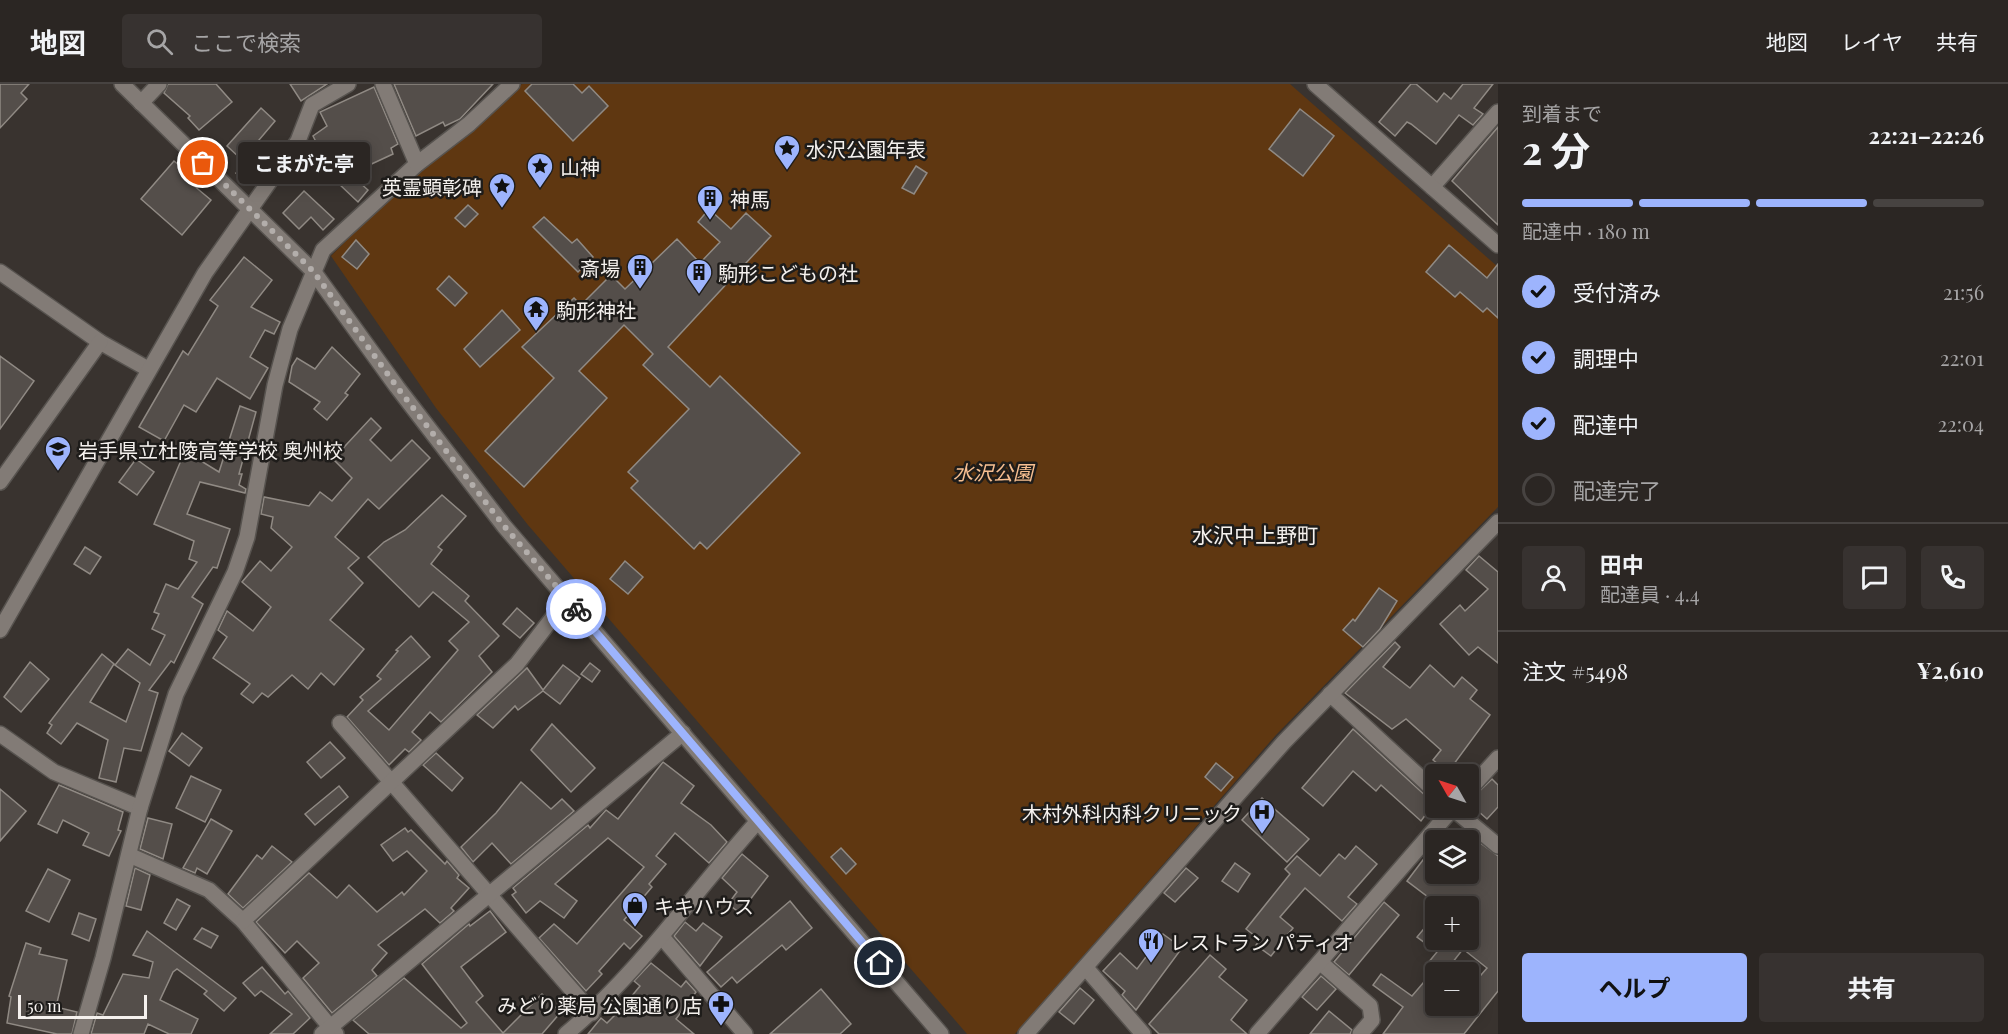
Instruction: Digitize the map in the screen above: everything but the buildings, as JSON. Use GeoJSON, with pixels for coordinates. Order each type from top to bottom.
{"type":"FeatureCollection","features":[{"type":"Feature","properties":{"kind":"street"},"geometry":{"type":"LineString","coordinates":[[122,84],[313,271],[397,387],[504,526],[941,1034]]}},
{"type":"Feature","properties":{"kind":"street"},"geometry":{"type":"LineString","coordinates":[[141,103],[159,84]]}},
{"type":"Feature","properties":{"kind":"street"},"geometry":{"type":"LineString","coordinates":[[0,630],[205,273],[298,141],[312,105],[348,84]]}},
{"type":"Feature","properties":{"kind":"street"},"geometry":{"type":"LineString","coordinates":[[383,84],[417,164]]}},
{"type":"Feature","properties":{"kind":"street"},"geometry":{"type":"LineString","coordinates":[[81,1034],[141,808],[176,694],[235,572],[247,537],[275,385],[290,329],[322,250],[417,164],[469,124],[512,84]]}},
{"type":"Feature","properties":{"kind":"street"},"geometry":{"type":"LineString","coordinates":[[1315,84],[1498,245]]}},
{"type":"Feature","properties":{"kind":"street"},"geometry":{"type":"LineString","coordinates":[[1432,187],[1498,112]]}},
{"type":"Feature","properties":{"kind":"street"},"geometry":{"type":"LineString","coordinates":[[0,272],[100,342],[148,369]]}},
{"type":"Feature","properties":{"kind":"street"},"geometry":{"type":"LineString","coordinates":[[0,482],[100,342]]}},
{"type":"Feature","properties":{"kind":"street"},"geometry":{"type":"LineString","coordinates":[[1026,1034],[1086,969],[1284,742],[1498,522]]}},
{"type":"Feature","properties":{"kind":"street"},"geometry":{"type":"LineString","coordinates":[[243,921],[517,664],[567,599]]}},
{"type":"Feature","properties":{"kind":"street"},"geometry":{"type":"LineString","coordinates":[[1330,694],[1425,782]]}},
{"type":"Feature","properties":{"kind":"street"},"geometry":{"type":"LineString","coordinates":[[340,723],[592,1012]]}},
{"type":"Feature","properties":{"kind":"street"},"geometry":{"type":"LineString","coordinates":[[129,855],[209,890],[243,921],[329,1032],[683,733]]}},
{"type":"Feature","properties":{"kind":"street"},"geometry":{"type":"LineString","coordinates":[[0,734],[54,772],[141,808]]}},
{"type":"Feature","properties":{"kind":"street"},"geometry":{"type":"LineString","coordinates":[[1479,779],[1498,758]]}},
{"type":"Feature","properties":{"kind":"street"},"geometry":{"type":"LineString","coordinates":[[1257,1034],[1444,818]]}},
{"type":"Feature","properties":{"kind":"street"},"geometry":{"type":"LineString","coordinates":[[1465,818],[1498,846]]}},
{"type":"Feature","properties":{"kind":"street"},"geometry":{"type":"LineString","coordinates":[[566,1034],[592,1012],[662,937],[758,821]]}},
{"type":"Feature","properties":{"kind":"street"},"geometry":{"type":"LineString","coordinates":[[662,937],[745,1034]]}},
{"type":"Feature","properties":{"kind":"street"},"geometry":{"type":"LineString","coordinates":[[1321,963],[1370,1006],[1372,1020],[1360,1034]]}},
{"type":"Feature","properties":{"kind":"street"},"geometry":{"type":"LineString","coordinates":[[1086,969],[1143,1034]]}},
{"type":"Feature","properties":{"kind":"green space","name":"水沢公園"},"geometry":{"type":"Polygon","coordinates":[[[522,84],[1290,84],[1498,267],[1498,507],[1276,735],[1015,1034],[967,1034],[528,525],[436,408],[331,256],[377,210],[522,84]]]}},
{"type":"Feature","properties":{"kind":"way so far"},"geometry":{"type":"LineString","coordinates":[[203,163],[313,271],[397,387],[504,526],[576,609]]}},
{"type":"Feature","properties":{"kind":"place","name":"こまがた亭"},"geometry":{"type":"Point","coordinates":[203,163]}},
{"type":"Feature","properties":{"kind":"place","name":"水沢公園年表"},"geometry":{"type":"Point","coordinates":[787,171]}},
{"type":"Feature","properties":{"kind":"place","name":"山神"},"geometry":{"type":"Point","coordinates":[540,189]}},
{"type":"Feature","properties":{"kind":"place","name":"英霊顕彰碑"},"geometry":{"type":"Point","coordinates":[502,209]}},
{"type":"Feature","properties":{"kind":"place","name":"神馬"},"geometry":{"type":"Point","coordinates":[710,221]}},
{"type":"Feature","properties":{"kind":"place","name":"斎場"},"geometry":{"type":"Point","coordinates":[640,290]}},
{"type":"Feature","properties":{"kind":"place","name":"駒形こどもの社"},"geometry":{"type":"Point","coordinates":[699,295]}},
{"type":"Feature","properties":{"kind":"place","name":"駒形神社"},"geometry":{"type":"Point","coordinates":[536,332]}},
{"type":"Feature","properties":{"kind":"place","name":"岩手県立杜陵高等学校 奥州校"},"geometry":{"type":"Point","coordinates":[58,472]}},
{"type":"Feature","properties":{"kind":"place","name":"木村外科内科クリニック"},"geometry":{"type":"Point","coordinates":[1262,835]}},
{"type":"Feature","properties":{"kind":"place","name":"キキハウス"},"geometry":{"type":"Point","coordinates":[635,928]}},
{"type":"Feature","properties":{"kind":"place","name":"レストラン パティオ"},"geometry":{"type":"Point","coordinates":[1151,964]}},
{"type":"Feature","properties":{"kind":"place","name":"みどり薬局 公園通り店"},"geometry":{"type":"Point","coordinates":[721,1027]}},
{"type":"Feature","properties":{"kind":"district","name":"水沢中上野町"},"geometry":{"type":"Point","coordinates":[1255,534]}},
{"type":"Feature","properties":{"kind":"route"},"geometry":{"type":"LineString","coordinates":[[576,609],[880,963]]}}]}
